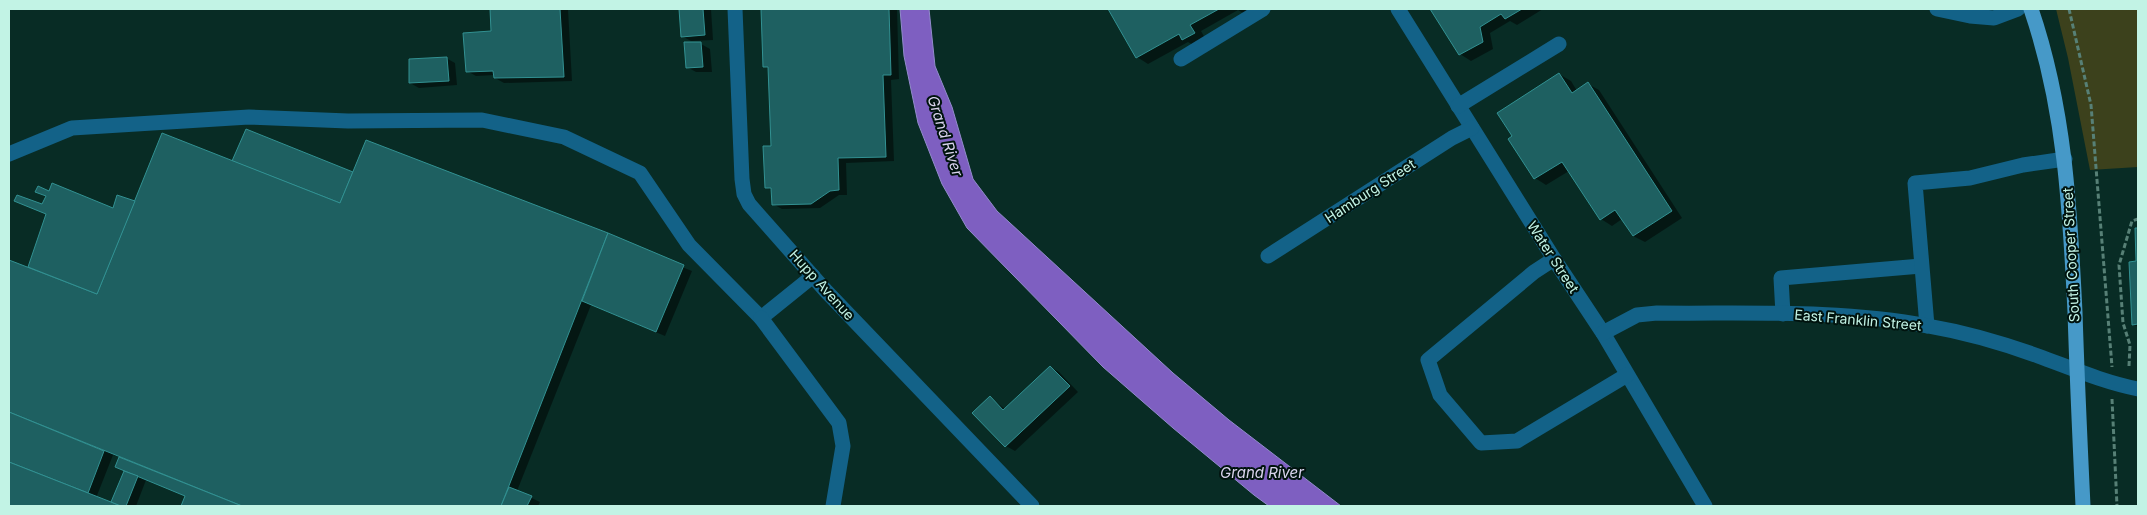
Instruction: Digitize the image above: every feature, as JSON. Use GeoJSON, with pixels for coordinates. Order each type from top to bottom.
{"type":"FeatureCollection","features":[{"type":"Feature","properties":{"kind":"main road","name":"South Cooper Street"},"geometry":{"type":"LineString","coordinates":[[2031,9],[2040,34],[2065,159],[2071,223],[2083,506]]}},
{"type":"Feature","properties":{"kind":"street","name":"Hupp Avenue"},"geometry":{"type":"LineString","coordinates":[[735,9],[744,194],[757,214],[813,276],[1032,506]]}},
{"type":"Feature","properties":{"kind":"street"},"geometry":{"type":"LineString","coordinates":[[1181,59],[1263,9]]}},
{"type":"Feature","properties":{"kind":"street","name":"Water Street"},"geometry":{"type":"LineString","coordinates":[[1398,9],[1554,259],[1603,333],[1705,506]]}},
{"type":"Feature","properties":{"kind":"street"},"geometry":{"type":"LineString","coordinates":[[1937,9],[1970,16],[1994,18],[2018,9]]}},
{"type":"Feature","properties":{"kind":"street"},"geometry":{"type":"LineString","coordinates":[[1458,106],[1559,44]]}},
{"type":"Feature","properties":{"kind":"street"},"geometry":{"type":"LineString","coordinates":[[9,154],[72,128],[249,117],[348,120],[482,120],[564,137],[640,173],[689,245],[761,318],[839,423],[843,446],[833,506]]}},
{"type":"Feature","properties":{"kind":"street","name":"Hamburg Street"},"geometry":{"type":"LineString","coordinates":[[1268,256],[1452,138],[1472,128]]}},
{"type":"Feature","properties":{"kind":"street"},"geometry":{"type":"LineString","coordinates":[[1927,326],[1915,183],[1970,178],[2023,165],[2065,159]]}},
{"type":"Feature","properties":{"kind":"street"},"geometry":{"type":"LineString","coordinates":[[1554,259],[1534,272],[1428,360],[1440,395],[1481,443],[1516,440],[1627,374]]}},
{"type":"Feature","properties":{"kind":"street"},"geometry":{"type":"LineString","coordinates":[[1783,314],[1781,278],[1922,266]]}},
{"type":"Feature","properties":{"kind":"street"},"geometry":{"type":"LineString","coordinates":[[761,318],[813,276]]}},
{"type":"Feature","properties":{"kind":"street","name":"East Franklin Street"},"geometry":{"type":"LineString","coordinates":[[1603,333],[1629,319],[1644,314],[1783,314],[1862,318],[1927,326],[2036,355],[2112,383],[2138,389]]}},
{"type":"Feature","properties":{"kind":"path"},"geometry":{"type":"LineString","coordinates":[[2070,9],[2091,105],[2112,369]]}},
{"type":"Feature","properties":{"kind":"path"},"geometry":{"type":"LineString","coordinates":[[2129,366],[2130,345],[2123,323],[2120,265],[2132,221],[2138,219]]}},
{"type":"Feature","properties":{"kind":"path"},"geometry":{"type":"LineString","coordinates":[[2113,414],[2117,506]]}},
{"type":"Feature","properties":{"kind":"green space"},"geometry":{"type":"Polygon","coordinates":[[[2056,9],[2138,9],[2138,167],[2090,170],[2068,58],[2056,9]]]}},
{"type":"Feature","properties":{"kind":"water","name":"Grand River"},"geometry":{"type":"Polygon","coordinates":[[[900,9],[929,9],[935,66],[952,107],[973,179],[997,211],[1173,373],[1229,420],[1341,506],[1269,506],[1254,495],[1103,367],[967,228],[942,184],[918,123],[904,56],[900,9]]]}},
{"type":"Feature","properties":{"kind":"building"},"geometry":{"type":"Polygon","coordinates":[[[490,9],[560,9],[564,77],[494,78],[493,71],[466,72],[463,33],[491,31],[490,9]]]}},
{"type":"Feature","properties":{"kind":"building"},"geometry":{"type":"Polygon","coordinates":[[[679,9],[703,9],[705,35],[681,37],[679,9]]]}},
{"type":"Feature","properties":{"kind":"building"},"geometry":{"type":"Polygon","coordinates":[[[761,9],[889,9],[891,75],[883,75],[886,157],[838,158],[839,190],[830,191],[811,204],[772,205],[771,188],[765,188],[763,146],[771,146],[768,67],[763,67],[761,9]]]}},
{"type":"Feature","properties":{"kind":"building"},"geometry":{"type":"Polygon","coordinates":[[[1108,9],[1219,9],[1190,25],[1195,33],[1182,40],[1179,34],[1136,58],[1108,9]]]}},
{"type":"Feature","properties":{"kind":"building"},"geometry":{"type":"Polygon","coordinates":[[[1430,9],[1522,9],[1505,19],[1501,14],[1480,27],[1483,42],[1459,55],[1430,9]]]}},
{"type":"Feature","properties":{"kind":"building"},"geometry":{"type":"Polygon","coordinates":[[[684,42],[701,42],[703,67],[686,68],[684,42]]]}},
{"type":"Feature","properties":{"kind":"building"},"geometry":{"type":"Polygon","coordinates":[[[447,57],[449,81],[409,83],[409,59],[447,57]]]}},
{"type":"Feature","properties":{"kind":"building"},"geometry":{"type":"Polygon","coordinates":[[[1559,73],[1572,93],[1588,82],[1672,211],[1633,236],[1615,210],[1600,220],[1562,162],[1534,179],[1508,139],[1512,136],[1497,113],[1559,73]]]}},
{"type":"Feature","properties":{"kind":"building"},"geometry":{"type":"Polygon","coordinates":[[[246,129],[353,172],[340,203],[232,161],[246,129]]]}},
{"type":"Feature","properties":{"kind":"building"},"geometry":{"type":"Polygon","coordinates":[[[162,133],[340,203],[366,140],[608,233],[501,506],[242,506],[9,412],[9,260],[97,294],[162,133]]]}},
{"type":"Feature","properties":{"kind":"building"},"geometry":{"type":"Polygon","coordinates":[[[52,183],[113,208],[117,195],[135,201],[97,294],[28,267],[46,214],[14,201],[17,195],[42,204],[46,196],[35,192],[38,186],[49,191],[52,183]]]}},
{"type":"Feature","properties":{"kind":"building"},"geometry":{"type":"Polygon","coordinates":[[[2135,228],[2138,228],[2138,324],[2132,325],[2129,262],[2136,261],[2135,228]]]}},
{"type":"Feature","properties":{"kind":"building"},"geometry":{"type":"Polygon","coordinates":[[[608,233],[684,265],[656,332],[582,301],[608,233]]]}},
{"type":"Feature","properties":{"kind":"building"},"geometry":{"type":"Polygon","coordinates":[[[1050,366],[1070,386],[1005,447],[972,413],[990,396],[1003,410],[1050,366]]]}},
{"type":"Feature","properties":{"kind":"building"},"geometry":{"type":"Polygon","coordinates":[[[9,412],[104,451],[88,493],[9,462],[9,412]]]}},
{"type":"Feature","properties":{"kind":"building"},"geometry":{"type":"Polygon","coordinates":[[[119,457],[242,506],[181,506],[185,496],[115,467],[119,457]]]}},
{"type":"Feature","properties":{"kind":"building"},"geometry":{"type":"Polygon","coordinates":[[[9,462],[111,502],[121,506],[9,506],[9,462]]]}},
{"type":"Feature","properties":{"kind":"building"},"geometry":{"type":"Polygon","coordinates":[[[124,471],[138,476],[126,506],[121,506],[111,502],[124,471]]]}},
{"type":"Feature","properties":{"kind":"building"},"geometry":{"type":"Polygon","coordinates":[[[509,487],[532,496],[527,506],[501,506],[509,487]]]}}]}
